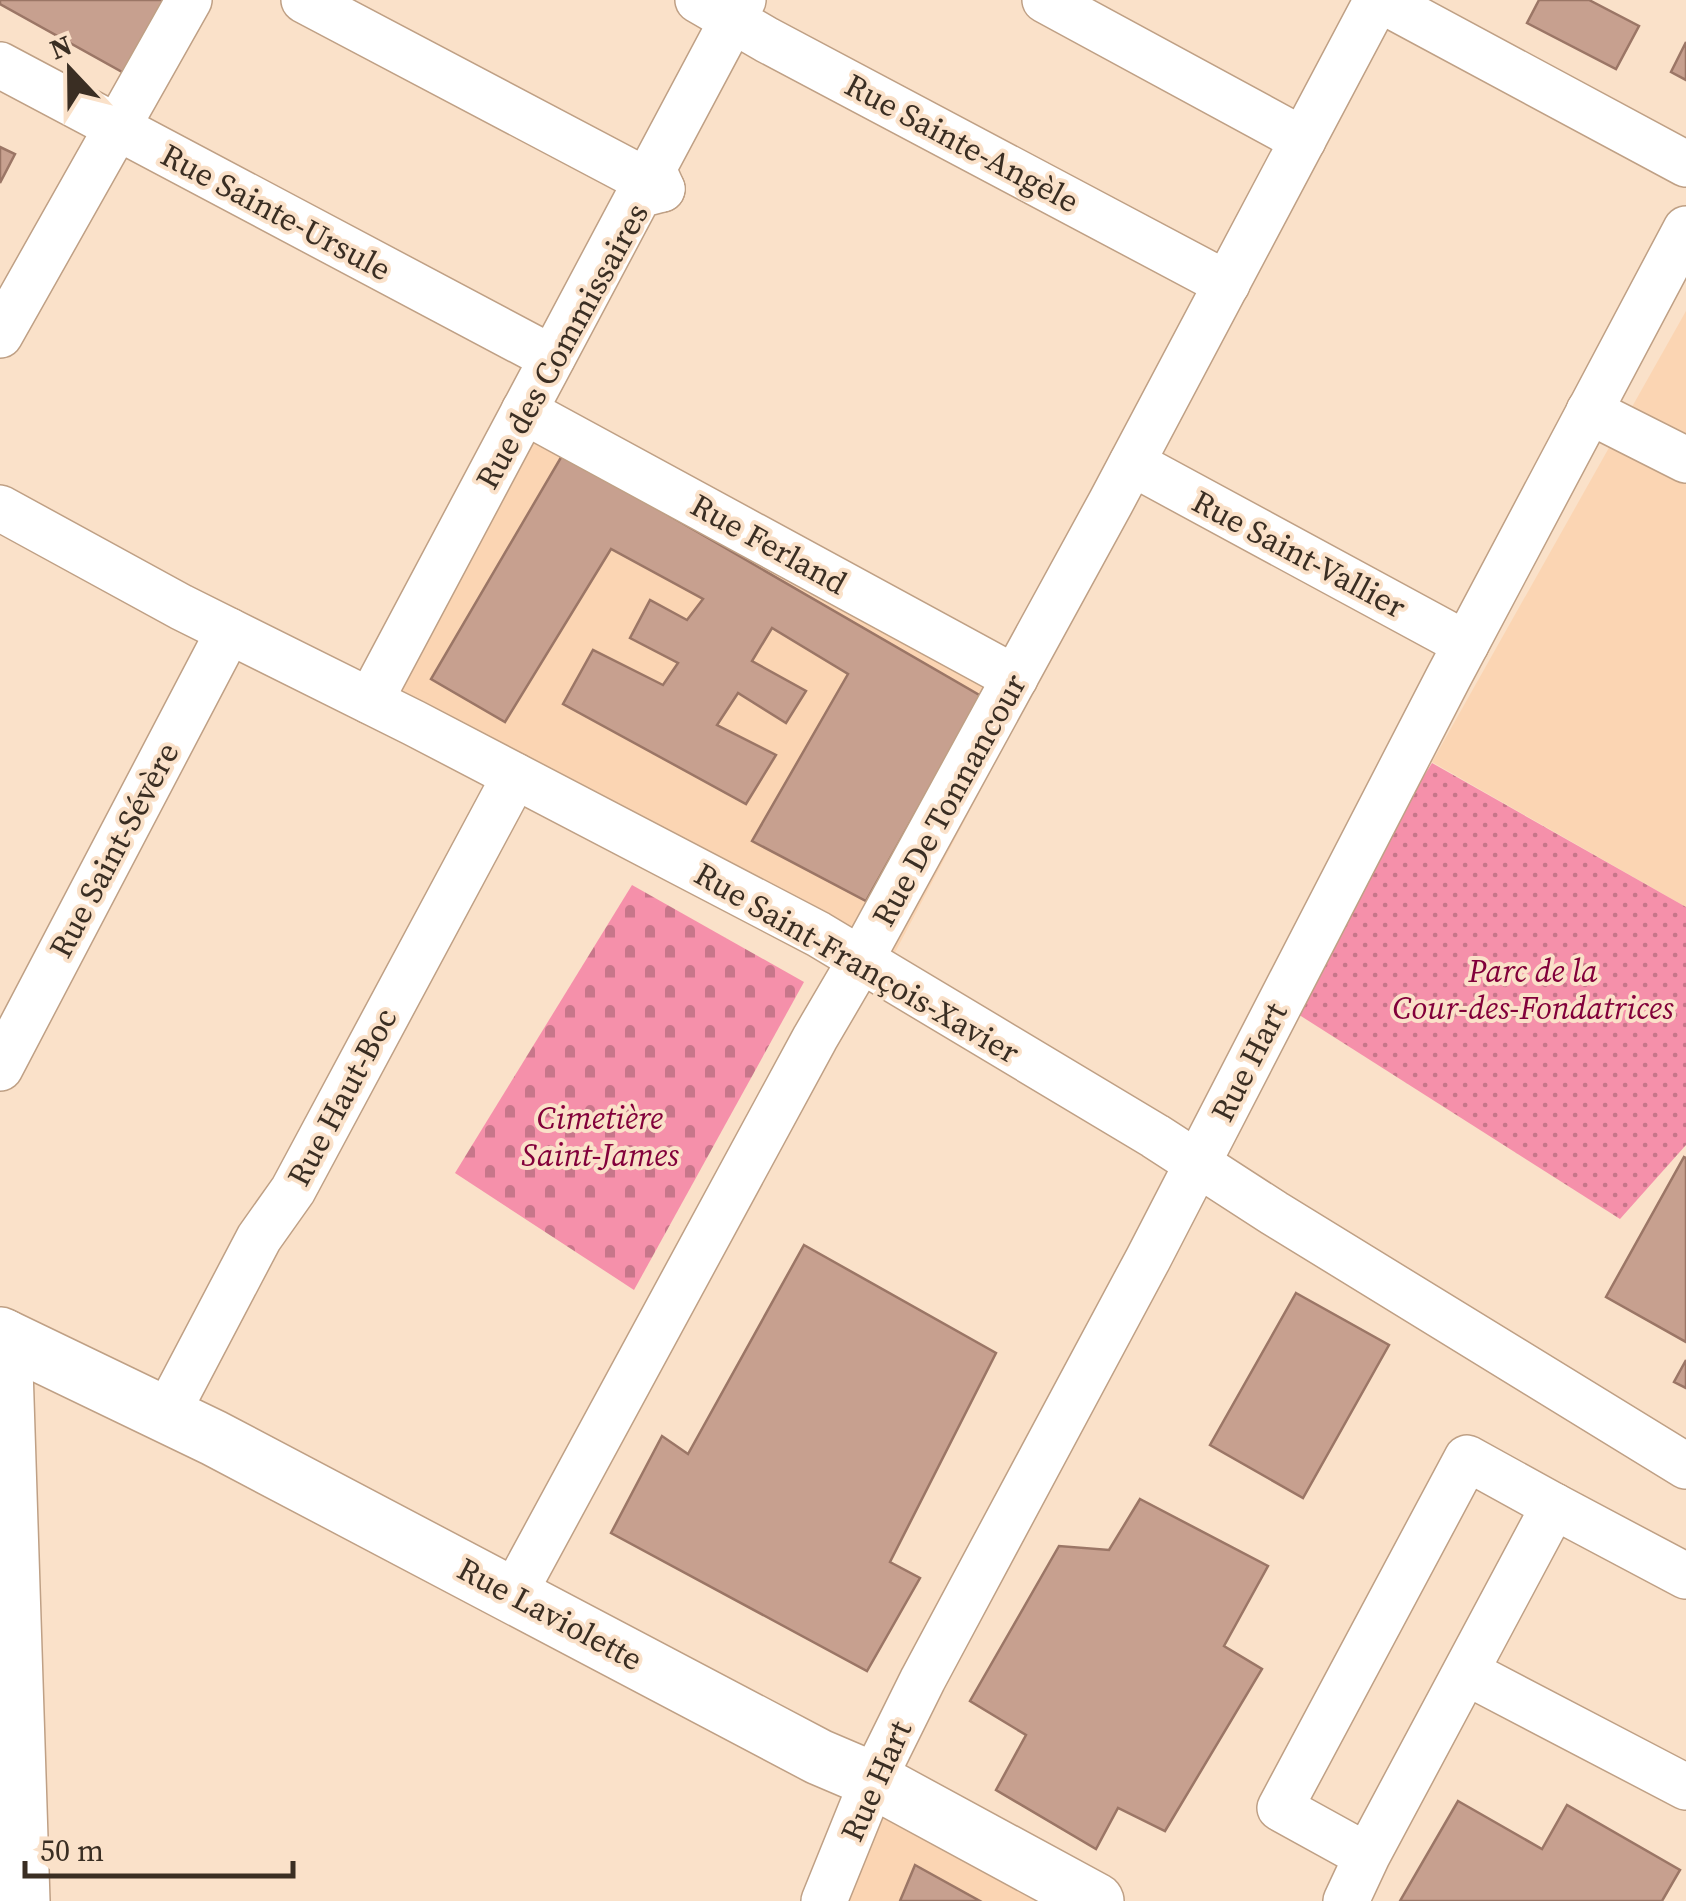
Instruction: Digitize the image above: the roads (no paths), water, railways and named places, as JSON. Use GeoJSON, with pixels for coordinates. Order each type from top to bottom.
{"type":"FeatureCollection","features":[{"type":"Feature","properties":{"kind":"main road","name":"Rue Laviolette"},"geometry":{"type":"LineString","coordinates":[[2,1336],[214,1438],[819,1756],[873,1780],[1096,1901]]}},
{"type":"Feature","properties":{"kind":"main road"},"geometry":{"type":"LineString","coordinates":[[2,1336],[10,1794],[22,1901]]}},
{"type":"Feature","properties":{"kind":"street"},"geometry":{"type":"LineString","coordinates":[[0,335],[189,0]]}},
{"type":"Feature","properties":{"kind":"street"},"geometry":{"type":"LineString","coordinates":[[304,0],[662,189]]}},
{"type":"Feature","properties":{"kind":"street"},"geometry":{"type":"LineString","coordinates":[[1045,0],[1303,140]]}},
{"type":"Feature","properties":{"kind":"street"},"geometry":{"type":"LineString","coordinates":[[1379,0],[1686,164]]}},
{"type":"Feature","properties":{"kind":"street","name":"Rue De Tonnancour"},"geometry":{"type":"LineString","coordinates":[[512,1595],[1132,463],[1379,0]]}},
{"type":"Feature","properties":{"kind":"street","name":"Rue des Commissaires"},"geometry":{"type":"LineString","coordinates":[[370,701],[639,194],[662,189],[652,169],[724,6]]}},
{"type":"Feature","properties":{"kind":"street","name":"Rue Sainte-Angèle"},"geometry":{"type":"LineString","coordinates":[[724,6],[1227,284]]}},
{"type":"Feature","properties":{"kind":"street","name":"Rue Sainte-Ursule"},"geometry":{"type":"LineString","coordinates":[[0,65],[552,358]]}},
{"type":"Feature","properties":{"kind":"street","name":"Rue Hart"},"geometry":{"type":"LineString","coordinates":[[824,1901],[873,1780],[923,1679],[1139,1276],[1686,228]]}},
{"type":"Feature","properties":{"kind":"street","name":"Rue Ferland"},"geometry":{"type":"LineString","coordinates":[[524,410],[1015,678]]}},
{"type":"Feature","properties":{"kind":"street"},"geometry":{"type":"LineString","coordinates":[[1589,411],[1686,460]]}},
{"type":"Feature","properties":{"kind":"street","name":"Rue Saint-Vallier"},"geometry":{"type":"LineString","coordinates":[[1132,463],[1466,644]]}},
{"type":"Feature","properties":{"kind":"street","name":"Rue Saint-François-Xavier"},"geometry":{"type":"LineString","coordinates":[[0,508],[228,631],[818,934],[1196,1162],[1686,1466]]}},
{"type":"Feature","properties":{"kind":"street","name":"Rue Saint-Sévère"},"geometry":{"type":"LineString","coordinates":[[0,1068],[228,631]]}},
{"type":"Feature","properties":{"kind":"street","name":"Rue Haut-Boc"},"geometry":{"type":"LineString","coordinates":[[166,1415],[259,1238],[292,1190],[515,776]]}},
{"type":"Feature","properties":{"kind":"street"},"geometry":{"type":"LineString","coordinates":[[1366,1856],[1280,1808],[1467,1458],[1686,1576]]}},
{"type":"Feature","properties":{"kind":"street"},"geometry":{"type":"LineString","coordinates":[[1346,1901],[1366,1856],[1554,1506]]}},
{"type":"Feature","properties":{"kind":"street"},"geometry":{"type":"LineString","coordinates":[[1466,1672],[1686,1787]]}},
{"type":"Feature","properties":{"kind":"park label","name":"Parc de la Cour-des-Fondatrices"},"geometry":{"type":"Point","coordinates":[1533,990]}},
{"type":"Feature","properties":{"kind":"park label","name":"Cimetière Saint-James"},"geometry":{"type":"Point","coordinates":[600,1136]}}]}
